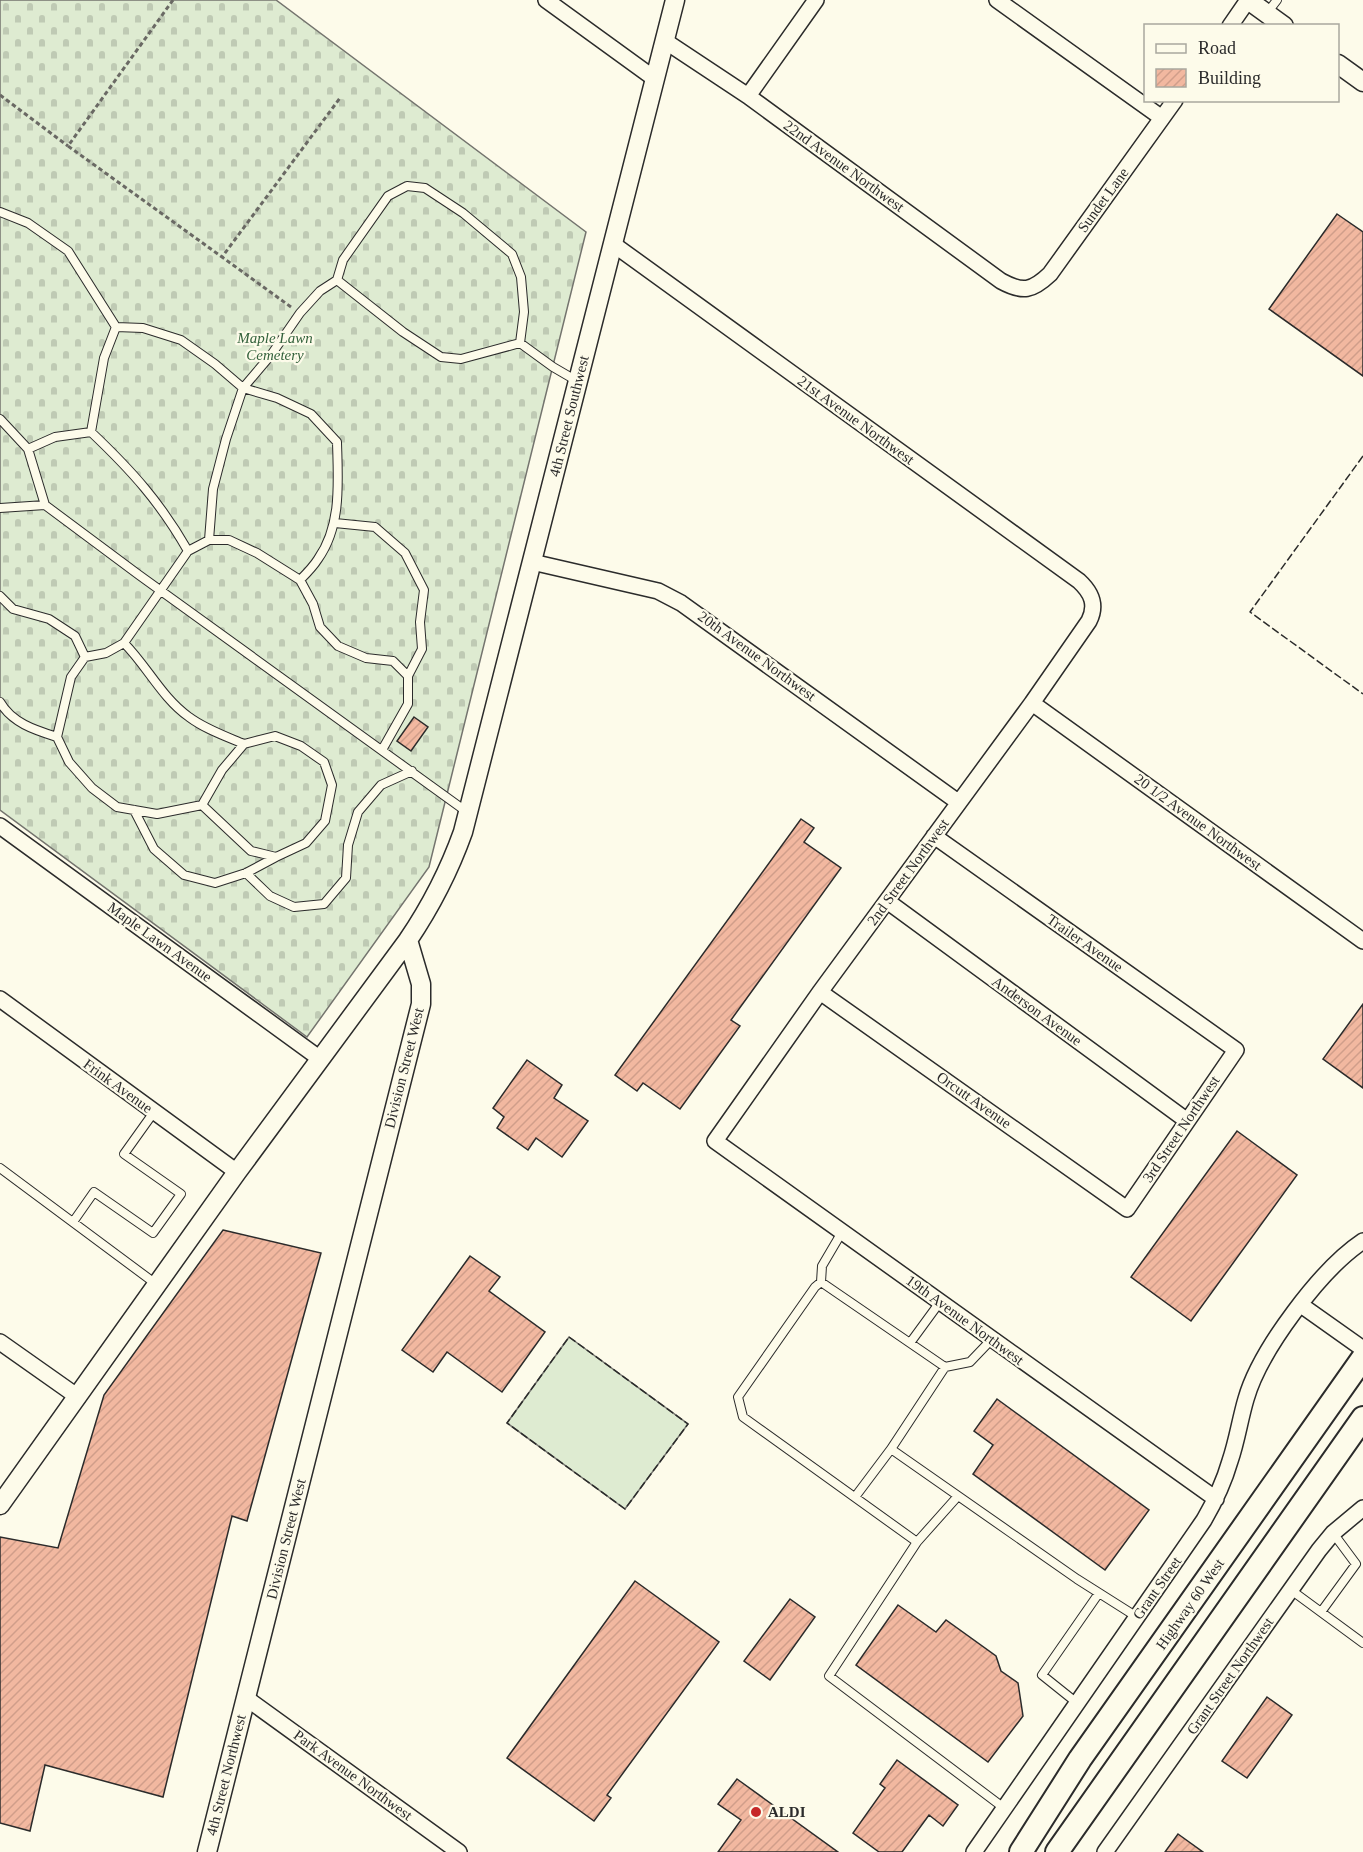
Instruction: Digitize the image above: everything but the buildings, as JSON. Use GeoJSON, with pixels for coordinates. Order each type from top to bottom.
{"type":"FeatureCollection","features":[{"type":"Feature","properties":{"kind":"main road","name":"Highway 60 West"},"geometry":{"type":"LineString","coordinates":[[1021,1852],[1080,1759],[1363,1358]]}},
{"type":"Feature","properties":{"kind":"main road"},"geometry":{"type":"LineString","coordinates":[[1057,1852],[1363,1418]]}},
{"type":"Feature","properties":{"kind":"street"},"geometry":{"type":"LineString","coordinates":[[546,0],[655,79]]}},
{"type":"Feature","properties":{"kind":"street","name":"4th Street Southwest"},"geometry":{"type":"LineString","coordinates":[[408,940],[438,892],[452,864],[463,832],[675,0]]}},
{"type":"Feature","properties":{"kind":"street"},"geometry":{"type":"LineString","coordinates":[[748,96],[816,0]]}},
{"type":"Feature","properties":{"kind":"street"},"geometry":{"type":"LineString","coordinates":[[997,0],[1162,118]]}},
{"type":"Feature","properties":{"kind":"street"},"geometry":{"type":"LineString","coordinates":[[1231,24],[1248,0],[1272,7],[1283,24]]}},
{"type":"Feature","properties":{"kind":"street","name":"22nd Avenue Northwest"},"geometry":{"type":"LineString","coordinates":[[665,40],[748,96],[1001,281],[1023,290]]}},
{"type":"Feature","properties":{"kind":"street"},"geometry":{"type":"LineString","coordinates":[[1339,65],[1363,82]]}},
{"type":"Feature","properties":{"kind":"street","name":"Sundet Lane"},"geometry":{"type":"LineString","coordinates":[[1023,290],[1037,286],[1050,274],[1174,102]]}},
{"type":"Feature","properties":{"kind":"street","name":"21st Avenue Northwest"},"geometry":{"type":"LineString","coordinates":[[613,244],[1079,581],[1088,589],[1093,600]]}},
{"type":"Feature","properties":{"kind":"street","name":"20th Avenue Northwest"},"geometry":{"type":"LineString","coordinates":[[532,562],[658,591],[681,603],[958,802]]}},
{"type":"Feature","properties":{"kind":"street","name":"2nd Street Northwest"},"geometry":{"type":"LineString","coordinates":[[715,1141],[820,992],[1032,703],[1089,621],[1093,612],[1093,600]]}},
{"type":"Feature","properties":{"kind":"street","name":"20 1/2 Avenue Northwest"},"geometry":{"type":"LineString","coordinates":[[1032,703],[1363,941]]}},
{"type":"Feature","properties":{"kind":"street","name":"Maple Lawn Avenue"},"geometry":{"type":"LineString","coordinates":[[0,825],[320,1058]]}},
{"type":"Feature","properties":{"kind":"street","name":"Trailer Avenue"},"geometry":{"type":"LineString","coordinates":[[934,836],[1236,1050]]}},
{"type":"Feature","properties":{"kind":"street","name":"Anderson Avenue"},"geometry":{"type":"LineString","coordinates":[[887,901],[1186,1120]]}},
{"type":"Feature","properties":{"kind":"street"},"geometry":{"type":"LineString","coordinates":[[0,1505],[237,1172],[408,940]]}},
{"type":"Feature","properties":{"kind":"street","name":"Division Street West"},"geometry":{"type":"LineString","coordinates":[[246,1698],[421,1004],[421,984],[408,940]]}},
{"type":"Feature","properties":{"kind":"street","name":"Orcutt Avenue"},"geometry":{"type":"LineString","coordinates":[[820,992],[1127,1209]]}},
{"type":"Feature","properties":{"kind":"street","name":"Frink Avenue"},"geometry":{"type":"LineString","coordinates":[[0,999],[237,1172]]}},
{"type":"Feature","properties":{"kind":"street","name":"3rd Street Northwest"},"geometry":{"type":"LineString","coordinates":[[1127,1209],[1236,1050]]}},
{"type":"Feature","properties":{"kind":"street","name":"19th Avenue Northwest"},"geometry":{"type":"LineString","coordinates":[[715,1141],[1216,1499]]}},
{"type":"Feature","properties":{"kind":"street","name":"Grant Street"},"geometry":{"type":"LineString","coordinates":[[974,1852],[1204,1520],[1216,1499],[1230,1462],[1246,1397],[1272,1345],[1322,1275],[1363,1241]]}},
{"type":"Feature","properties":{"kind":"street"},"geometry":{"type":"LineString","coordinates":[[1301,1305],[1363,1349]]}},
{"type":"Feature","properties":{"kind":"street"},"geometry":{"type":"LineString","coordinates":[[0,1342],[78,1397]]}},
{"type":"Feature","properties":{"kind":"street","name":"Grant Street Northwest"},"geometry":{"type":"LineString","coordinates":[[1105,1852],[1333,1533],[1363,1508]]}},
{"type":"Feature","properties":{"kind":"street","name":"4th Street Northwest"},"geometry":{"type":"LineString","coordinates":[[207,1852],[246,1698]]}},
{"type":"Feature","properties":{"kind":"street","name":"Park Avenue Northwest"},"geometry":{"type":"LineString","coordinates":[[246,1698],[459,1852]]}},
{"type":"Feature","properties":{"kind":"lane"},"geometry":{"type":"LineString","coordinates":[[209,540],[213,489],[226,438],[243,388],[271,355],[300,313],[320,291],[337,280],[343,260],[388,196],[407,186],[425,188],[463,213],[512,254],[521,277],[524,312],[520,343]]}},
{"type":"Feature","properties":{"kind":"lane"},"geometry":{"type":"LineString","coordinates":[[0,212],[28,223],[68,251],[116,327]]}},
{"type":"Feature","properties":{"kind":"lane"},"geometry":{"type":"LineString","coordinates":[[337,280],[403,332],[441,357],[461,359],[520,343]]}},
{"type":"Feature","properties":{"kind":"lane"},"geometry":{"type":"LineString","coordinates":[[116,327],[143,328],[181,340],[215,364],[243,388],[277,398],[311,414],[336,442],[338,482],[335,523],[319,559],[300,580]]}},
{"type":"Feature","properties":{"kind":"lane"},"geometry":{"type":"LineString","coordinates":[[91,432],[105,358],[116,327]]}},
{"type":"Feature","properties":{"kind":"lane"},"geometry":{"type":"LineString","coordinates":[[520,343],[578,382]]}},
{"type":"Feature","properties":{"kind":"lane"},"geometry":{"type":"LineString","coordinates":[[0,419],[28,449],[45,505],[160,591],[468,813]]}},
{"type":"Feature","properties":{"kind":"lane"},"geometry":{"type":"LineString","coordinates":[[28,449],[55,437],[91,432]]}},
{"type":"Feature","properties":{"kind":"lane"},"geometry":{"type":"LineString","coordinates":[[91,432],[147,489],[170,519],[188,551]]}},
{"type":"Feature","properties":{"kind":"lane"},"geometry":{"type":"LineString","coordinates":[[0,508],[45,505]]}},
{"type":"Feature","properties":{"kind":"lane"},"geometry":{"type":"LineString","coordinates":[[335,523],[375,527],[405,553],[424,590],[420,622],[422,649],[408,675],[408,704],[382,750]]}},
{"type":"Feature","properties":{"kind":"lane"},"geometry":{"type":"LineString","coordinates":[[134,810],[154,849],[184,874],[215,883],[246,873],[306,843],[325,821],[332,785],[324,762],[301,746],[275,736],[244,744],[222,770],[202,805],[157,814],[117,807],[92,788],[69,762],[57,737],[71,677],[85,657],[106,653],[124,643],[188,551],[209,540],[229,540],[257,553],[300,580],[313,603],[320,627],[338,646],[366,658],[393,661],[408,675]]}},
{"type":"Feature","properties":{"kind":"lane"},"geometry":{"type":"LineString","coordinates":[[0,596],[13,609],[49,619],[75,636],[85,657]]}},
{"type":"Feature","properties":{"kind":"lane"},"geometry":{"type":"LineString","coordinates":[[124,643],[136,655],[163,692],[188,717],[244,744]]}},
{"type":"Feature","properties":{"kind":"lane"},"geometry":{"type":"LineString","coordinates":[[0,702],[4,710],[30,729],[57,737]]}},
{"type":"Feature","properties":{"kind":"lane"},"geometry":{"type":"LineString","coordinates":[[246,873],[270,896],[294,907],[324,904],[346,878],[348,845],[358,812],[381,785],[412,771]]}},
{"type":"Feature","properties":{"kind":"lane"},"geometry":{"type":"LineString","coordinates":[[202,805],[251,851],[276,857]]}},
{"type":"Feature","properties":{"kind":"lane"},"geometry":{"type":"LineString","coordinates":[[73,1222],[94,1192],[153,1233],[181,1194],[124,1154],[154,1112]]}},
{"type":"Feature","properties":{"kind":"lane"},"geometry":{"type":"LineString","coordinates":[[0,1168],[157,1285]]}},
{"type":"Feature","properties":{"kind":"lane"},"geometry":{"type":"LineString","coordinates":[[843,1232],[822,1266],[821,1282],[815,1287],[738,1397],[743,1417],[917,1542]]}},
{"type":"Feature","properties":{"kind":"lane"},"geometry":{"type":"LineString","coordinates":[[821,1282],[945,1367]]}},
{"type":"Feature","properties":{"kind":"lane"},"geometry":{"type":"LineString","coordinates":[[910,1343],[940,1302]]}},
{"type":"Feature","properties":{"kind":"lane"},"geometry":{"type":"LineString","coordinates":[[855,1497],[891,1449],[945,1367],[970,1362],[992,1339]]}},
{"type":"Feature","properties":{"kind":"lane"},"geometry":{"type":"LineString","coordinates":[[891,1449],[1137,1617]]}},
{"type":"Feature","properties":{"kind":"lane"},"geometry":{"type":"LineString","coordinates":[[958,1496],[917,1542],[829,1676],[1004,1808]]}},
{"type":"Feature","properties":{"kind":"lane"},"geometry":{"type":"LineString","coordinates":[[1321,1612],[1356,1564],[1333,1533]]}},
{"type":"Feature","properties":{"kind":"lane"},"geometry":{"type":"LineString","coordinates":[[1291,1590],[1363,1643]]}},
{"type":"Feature","properties":{"kind":"lane"},"geometry":{"type":"LineString","coordinates":[[1077,1704],[1042,1675],[1099,1593]]}},
{"type":"Feature","properties":{"kind":"path"},"geometry":{"type":"LineString","coordinates":[[68,146],[173,0]]}},
{"type":"Feature","properties":{"kind":"path"},"geometry":{"type":"LineString","coordinates":[[0,95],[300,313]]}},
{"type":"Feature","properties":{"kind":"path"},"geometry":{"type":"LineString","coordinates":[[222,257],[340,98]]}},
{"type":"Feature","properties":{"kind":"green space","name":"Maple Lawn Cemetery"},"geometry":{"type":"Polygon","coordinates":[[[0,0],[276,0],[586,232],[429,867],[307,1037],[0,810],[0,0]]]}},
{"type":"Feature","properties":{"kind":"green space"},"geometry":{"type":"Polygon","coordinates":[[[569,1337],[688,1424],[625,1509],[507,1423],[569,1337]]]}},
{"type":"Feature","properties":{"kind":"fence"},"geometry":{"type":"LineString","coordinates":[[1363,456],[1250,612],[1363,694]]}},
{"type":"Feature","properties":{"kind":"fence"},"geometry":{"type":"LineString","coordinates":[[569,1337],[688,1424],[625,1509],[507,1423],[569,1337]]}},
{"type":"Feature","properties":{"kind":"place","name":"ALDI"},"geometry":{"type":"Point","coordinates":[756,1812]}}]}
